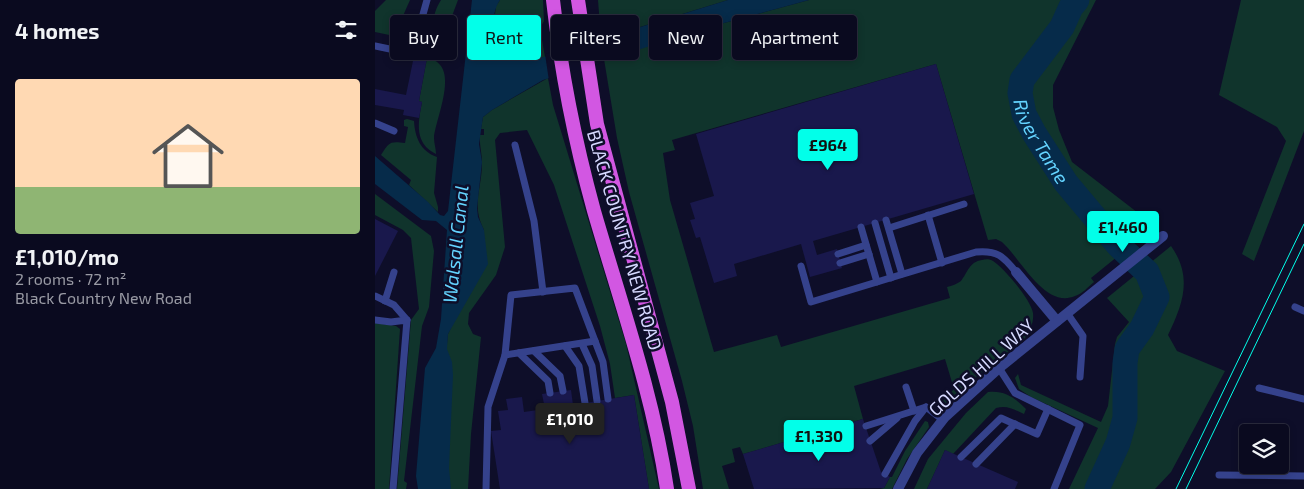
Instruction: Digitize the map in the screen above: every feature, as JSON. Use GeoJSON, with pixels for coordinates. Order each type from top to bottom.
{"type":"FeatureCollection","features":[{"type":"Feature","properties":{"kind":"highway","name":"BLACK COUNTRY NEW ROAD"},"geometry":{"type":"LineString","coordinates":[[553,0],[565,84],[579,153],[594,211],[644,380],[655,422],[667,489]]}},
{"type":"Feature","properties":{"kind":"highway","name":"BLACK COUNTRY NEW ROAD"},"geometry":{"type":"LineString","coordinates":[[578,0],[597,124],[672,402],[689,489]]}},
{"type":"Feature","properties":{"kind":"street","name":"GOLDS HILL WAY"},"geometry":{"type":"LineString","coordinates":[[898,489],[917,453],[943,420],[999,368],[1163,236]]}},
{"type":"Feature","properties":{"kind":"street","name":"GOLDS HILL WAY"},"geometry":{"type":"LineString","coordinates":[[1017,272],[1057,322]]}},
{"type":"Feature","properties":{"kind":"lane"},"geometry":{"type":"LineString","coordinates":[[375,46],[404,52],[420,25],[427,0]]}},
{"type":"Feature","properties":{"kind":"lane"},"geometry":{"type":"LineString","coordinates":[[375,123],[394,131]]}},
{"type":"Feature","properties":{"kind":"lane"},"geometry":{"type":"LineString","coordinates":[[515,145],[534,221],[543,292]]}},
{"type":"Feature","properties":{"kind":"lane"},"geometry":{"type":"LineString","coordinates":[[889,228],[964,204]]}},
{"type":"Feature","properties":{"kind":"lane"},"geometry":{"type":"LineString","coordinates":[[928,216],[942,262]]}},
{"type":"Feature","properties":{"kind":"lane"},"geometry":{"type":"LineString","coordinates":[[886,220],[902,274]]}},
{"type":"Feature","properties":{"kind":"lane"},"geometry":{"type":"LineString","coordinates":[[875,223],[891,278]]}},
{"type":"Feature","properties":{"kind":"lane"},"geometry":{"type":"LineString","coordinates":[[861,227],[877,282]]}},
{"type":"Feature","properties":{"kind":"lane"},"geometry":{"type":"LineString","coordinates":[[838,254],[867,245]]}},
{"type":"Feature","properties":{"kind":"lane"},"geometry":{"type":"LineString","coordinates":[[801,266],[811,302],[976,252],[996,253],[1005,259],[1017,272]]}},
{"type":"Feature","properties":{"kind":"lane"},"geometry":{"type":"LineString","coordinates":[[840,262],[869,254]]}},
{"type":"Feature","properties":{"kind":"lane"},"geometry":{"type":"LineString","coordinates":[[385,301],[394,272]]}},
{"type":"Feature","properties":{"kind":"lane"},"geometry":{"type":"LineString","coordinates":[[486,489],[487,407],[505,355],[511,295],[575,288],[603,362],[609,399]]}},
{"type":"Feature","properties":{"kind":"lane"},"geometry":{"type":"LineString","coordinates":[[375,296],[394,305],[407,320],[393,489]]}},
{"type":"Feature","properties":{"kind":"lane"},"geometry":{"type":"LineString","coordinates":[[1295,307],[1304,311]]}},
{"type":"Feature","properties":{"kind":"lane"},"geometry":{"type":"LineString","coordinates":[[1067,313],[1083,336],[1080,377]]}},
{"type":"Feature","properties":{"kind":"lane"},"geometry":{"type":"LineString","coordinates":[[375,320],[391,322],[407,320]]}},
{"type":"Feature","properties":{"kind":"lane"},"geometry":{"type":"LineString","coordinates":[[505,355],[595,341]]}},
{"type":"Feature","properties":{"kind":"lane"},"geometry":{"type":"LineString","coordinates":[[582,344],[592,366],[597,401]]}},
{"type":"Feature","properties":{"kind":"lane"},"geometry":{"type":"LineString","coordinates":[[565,346],[579,366],[585,403]]}},
{"type":"Feature","properties":{"kind":"lane"},"geometry":{"type":"LineString","coordinates":[[534,351],[560,376],[563,391]]}},
{"type":"Feature","properties":{"kind":"lane"},"geometry":{"type":"LineString","coordinates":[[519,353],[548,381],[550,393]]}},
{"type":"Feature","properties":{"kind":"lane"},"geometry":{"type":"LineString","coordinates":[[999,368],[1015,393],[1080,425],[1054,489]]}},
{"type":"Feature","properties":{"kind":"lane"},"geometry":{"type":"LineString","coordinates":[[906,387],[914,411]]}},
{"type":"Feature","properties":{"kind":"lane"},"geometry":{"type":"LineString","coordinates":[[1259,388],[1304,399]]}},
{"type":"Feature","properties":{"kind":"lane"},"geometry":{"type":"LineString","coordinates":[[926,407],[943,420]]}},
{"type":"Feature","properties":{"kind":"lane"},"geometry":{"type":"LineString","coordinates":[[866,426],[926,407]]}},
{"type":"Feature","properties":{"kind":"lane"},"geometry":{"type":"LineString","coordinates":[[885,474],[915,421],[926,407]]}},
{"type":"Feature","properties":{"kind":"lane"},"geometry":{"type":"LineString","coordinates":[[961,457],[1001,418],[1037,434],[1048,409]]}},
{"type":"Feature","properties":{"kind":"lane"},"geometry":{"type":"LineString","coordinates":[[870,441],[899,416]]}},
{"type":"Feature","properties":{"kind":"lane"},"geometry":{"type":"LineString","coordinates":[[976,464],[1015,424]]}},
{"type":"Feature","properties":{"kind":"lane"},"geometry":{"type":"LineString","coordinates":[[1219,475],[1304,476]]}},
{"type":"Feature","properties":{"kind":"green space"},"geometry":{"type":"Polygon","coordinates":[[[386,0],[410,0],[403,15],[390,15],[390,35],[375,32],[375,11],[386,0]]]}},
{"type":"Feature","properties":{"kind":"green space"},"geometry":{"type":"Polygon","coordinates":[[[441,0],[458,0],[452,15],[435,15],[441,0]]]}},
{"type":"Feature","properties":{"kind":"green space"},"geometry":{"type":"Polygon","coordinates":[[[500,0],[543,0],[544,21],[541,26],[541,15],[495,15],[496,6],[500,0]]]}},
{"type":"Feature","properties":{"kind":"green space"},"geometry":{"type":"Polygon","coordinates":[[[598,0],[728,0],[679,15],[649,15],[649,24],[639,27],[639,15],[599,15],[598,0]]]}},
{"type":"Feature","properties":{"kind":"green space"},"geometry":{"type":"Polygon","coordinates":[[[809,0],[1096,0],[1053,85],[1053,107],[1059,130],[1072,162],[1155,226],[1091,278],[1094,282],[1080,294],[1064,298],[1044,289],[1002,242],[996,239],[988,240],[936,64],[672,140],[675,150],[663,153],[670,200],[714,352],[777,335],[781,347],[950,298],[947,287],[961,281],[974,263],[985,259],[993,261],[1010,277],[1027,300],[1033,313],[1033,320],[1025,338],[968,384],[946,407],[938,406],[954,389],[945,359],[854,386],[863,419],[743,454],[740,447],[732,449],[735,462],[722,466],[729,489],[703,489],[693,426],[682,381],[629,192],[617,138],[604,60],[639,60],[639,48],[649,45],[649,60],[722,60],[722,24],[732,21],[732,60],[857,60],[857,15],[754,15],[809,0]]]}},
{"type":"Feature","properties":{"kind":"green space"},"geometry":{"type":"Polygon","coordinates":[[[1241,0],[1304,0],[1304,131],[1254,261],[1242,254],[1286,141],[1277,127],[1219,95],[1241,0]]]}},
{"type":"Feature","properties":{"kind":"green space"},"geometry":{"type":"Polygon","coordinates":[[[541,34],[545,57],[541,58],[541,34]]]}},
{"type":"Feature","properties":{"kind":"green space"},"geometry":{"type":"Polygon","coordinates":[[[427,60],[432,60],[437,62],[443,70],[445,80],[442,105],[434,138],[436,154],[424,144],[419,132],[422,102],[419,101],[427,60]]]}},
{"type":"Feature","properties":{"kind":"green space"},"geometry":{"type":"Polygon","coordinates":[[[548,78],[553,105],[626,344],[659,489],[649,489],[634,395],[615,398],[610,364],[600,326],[554,185],[527,130],[500,133],[495,140],[505,247],[496,275],[469,313],[468,324],[473,334],[481,337],[471,434],[468,489],[440,489],[442,391],[448,334],[457,315],[484,230],[478,212],[478,196],[482,172],[480,135],[484,135],[484,129],[481,129],[483,117],[548,78]]]}},
{"type":"Feature","properties":{"kind":"green space"},"geometry":{"type":"Polygon","coordinates":[[[404,120],[414,121],[419,143],[426,151],[437,157],[434,193],[438,212],[409,185],[411,180],[381,155],[390,143],[405,143],[408,127],[404,126],[404,120]]]}},
{"type":"Feature","properties":{"kind":"green space"},"geometry":{"type":"Polygon","coordinates":[[[375,194],[431,236],[434,251],[429,307],[422,326],[404,481],[407,483],[406,489],[397,489],[411,320],[419,309],[411,238],[403,230],[375,215],[375,194]]]}},
{"type":"Feature","properties":{"kind":"green space"},"geometry":{"type":"Polygon","coordinates":[[[1171,246],[1178,257],[1184,280],[1178,312],[1168,335],[1177,351],[1225,371],[1171,472],[1155,489],[1069,489],[1098,428],[1031,397],[1019,389],[1015,378],[1018,374],[1021,385],[1101,422],[1108,406],[1115,344],[1117,337],[1129,322],[1107,298],[1171,246]]]}},
{"type":"Feature","properties":{"kind":"green space"},"geometry":{"type":"Polygon","coordinates":[[[375,323],[396,326],[400,329],[389,489],[375,489],[375,323]]]}},
{"type":"Feature","properties":{"kind":"green space"},"geometry":{"type":"Polygon","coordinates":[[[988,392],[1000,392],[1014,398],[1026,409],[1024,414],[1007,407],[996,408],[953,454],[945,450],[927,489],[914,489],[928,459],[966,413],[988,392]]]}},
{"type":"Feature","properties":{"kind":"green space"},"geometry":{"type":"Polygon","coordinates":[[[925,421],[928,422],[929,427],[907,459],[892,489],[880,489],[884,488],[890,477],[892,477],[905,451],[925,421]]]}},
{"type":"Feature","properties":{"kind":"water"},"geometry":{"type":"Polygon","coordinates":[[[472,0],[500,0],[495,15],[470,15],[472,0]]]}},
{"type":"Feature","properties":{"kind":"water"},"geometry":{"type":"Polygon","coordinates":[[[728,0],[809,0],[754,15],[732,15],[732,21],[722,24],[722,15],[679,15],[728,0]]]}},
{"type":"Feature","properties":{"kind":"water"},"geometry":{"type":"Polygon","coordinates":[[[649,24],[649,46],[639,50],[639,27],[649,24]]]}},
{"type":"Feature","properties":{"kind":"water","name":"Walsall Canal"},"geometry":{"type":"Polygon","coordinates":[[[467,44],[467,60],[541,60],[541,58],[551,55],[551,60],[606,60],[543,80],[483,117],[479,144],[482,162],[477,208],[478,217],[484,230],[488,264],[448,334],[447,349],[452,362],[453,375],[449,468],[451,489],[418,489],[416,476],[425,368],[436,348],[441,319],[447,230],[436,221],[422,220],[375,184],[375,156],[428,202],[440,215],[444,216],[448,211],[467,44]]]}},
{"type":"Feature","properties":{"kind":"pier"},"geometry":{"type":"Polygon","coordinates":[[[551,52],[551,60],[604,60],[604,62],[549,81],[545,54],[551,52]]]}},
{"type":"Feature","properties":{"kind":"building"},"geometry":{"type":"Polygon","coordinates":[[[413,60],[427,60],[419,101],[422,102],[419,118],[403,115],[404,110],[375,105],[375,89],[406,95],[413,60]]]}},
{"type":"Feature","properties":{"kind":"building"},"geometry":{"type":"Polygon","coordinates":[[[936,64],[974,194],[813,241],[817,255],[837,249],[842,268],[810,277],[801,244],[734,264],[737,276],[714,283],[700,237],[696,238],[690,220],[695,219],[690,203],[714,196],[696,134],[936,64]]]}},
{"type":"Feature","properties":{"kind":"building"},"geometry":{"type":"Polygon","coordinates":[[[375,219],[398,231],[375,276],[375,219]]]}},
{"type":"Feature","properties":{"kind":"building"},"geometry":{"type":"Polygon","coordinates":[[[571,390],[573,405],[634,395],[649,489],[500,489],[491,431],[501,430],[498,411],[508,410],[506,399],[522,397],[524,412],[545,409],[542,394],[571,390]]]}},
{"type":"Feature","properties":{"kind":"building"},"geometry":{"type":"Polygon","coordinates":[[[863,419],[881,472],[890,477],[884,488],[754,489],[743,454],[863,419]]]}},
{"type":"Feature","properties":{"kind":"building"},"geometry":{"type":"Polygon","coordinates":[[[945,450],[1018,482],[1015,489],[927,489],[945,450]]]}},
{"type":"Feature","properties":{"kind":"waterway","name":"River Tame"},"geometry":{"type":"LineString","coordinates":[[1077,0],[1071,7],[1062,27],[1022,80],[1020,93],[1024,114],[1066,183],[1118,245],[1147,272],[1157,297],[1142,328],[1127,349],[1125,363],[1125,418],[1118,443],[1097,489]]}},
{"type":"Feature","properties":{"kind":"tram line"},"geometry":{"type":"LineString","coordinates":[[1176,489],[1304,224]]}},
{"type":"Feature","properties":{"kind":"tram line"},"geometry":{"type":"LineString","coordinates":[[1186,489],[1304,244]]}}]}
